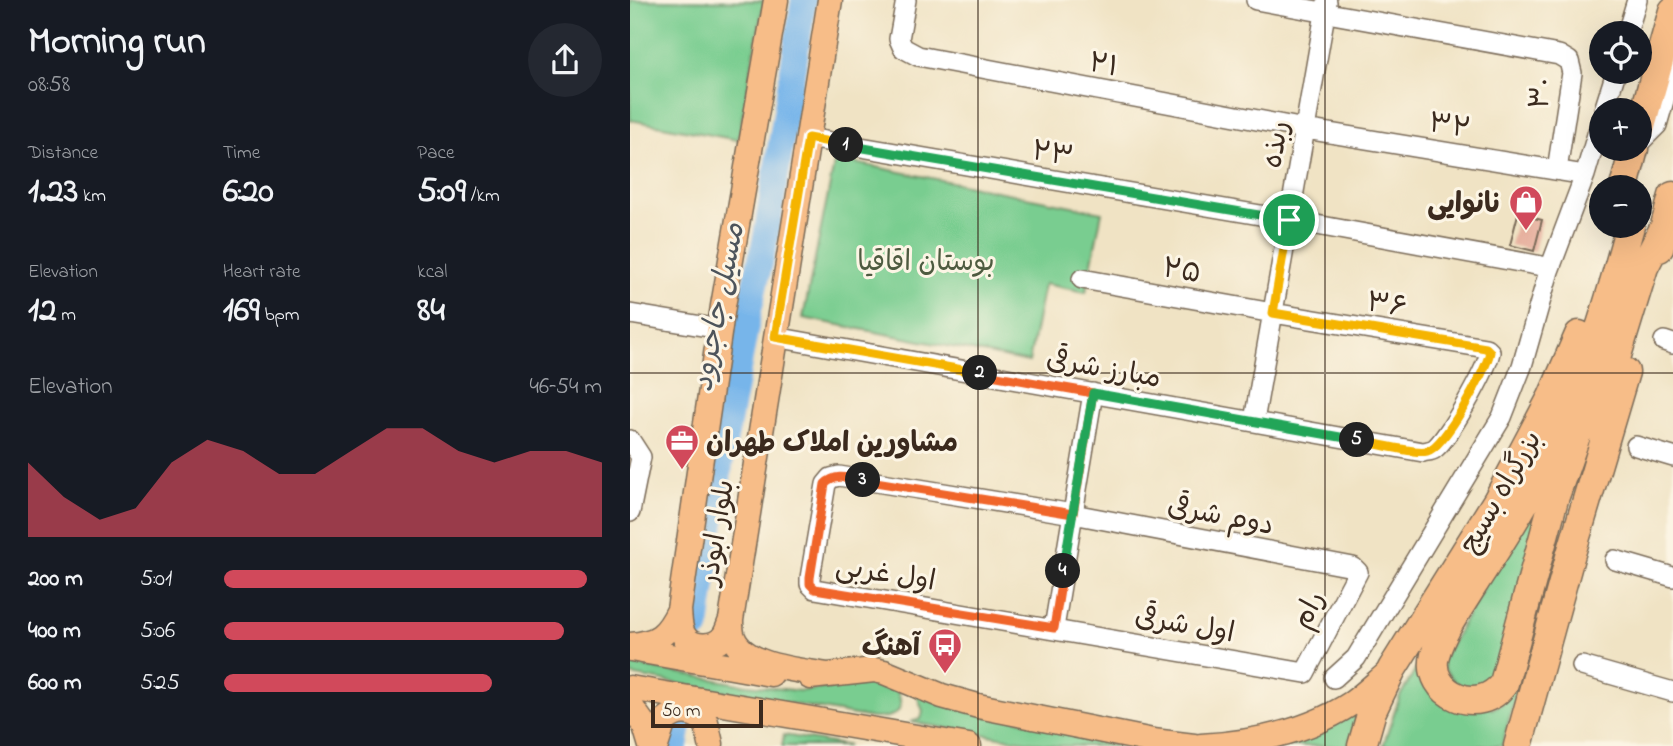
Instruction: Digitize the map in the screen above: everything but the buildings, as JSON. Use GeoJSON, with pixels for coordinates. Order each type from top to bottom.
{"type":"FeatureCollection","features":[{"type":"Feature","properties":{"kind":"highway"},"geometry":{"type":"LineString","coordinates":[[1649,98],[1673,11]]}},
{"type":"Feature","properties":{"kind":"highway"},"geometry":{"type":"LineString","coordinates":[[1518,746],[1673,196]]}},
{"type":"Feature","properties":{"kind":"highway"},"geometry":{"type":"LineString","coordinates":[[1627,238],[1582,381],[1537,481],[1510,529],[1456,612],[1435,657],[1434,670],[1439,684],[1461,699],[1485,700],[1498,692],[1504,683],[1555,499],[1576,436],[1611,375],[1644,267],[1663,230]]}},
{"type":"Feature","properties":{"kind":"highway","name":"بزرگراه بسیج"},"geometry":{"type":"LineString","coordinates":[[1362,746],[1372,711],[1392,669],[1497,501],[1552,397],[1573,353],[1609,238]]}},
{"type":"Feature","properties":{"kind":"main road","name":"بلوار ابوذر"},"geometry":{"type":"LineString","coordinates":[[634,648],[663,636],[679,610],[720,329],[776,0]]}},
{"type":"Feature","properties":{"kind":"main road","name":"بلوار ابوذر"},"geometry":{"type":"LineString","coordinates":[[827,675],[758,661],[740,648],[733,637],[731,620],[830,0]]}},
{"type":"Feature","properties":{"kind":"main road"},"geometry":{"type":"LineString","coordinates":[[679,610],[680,629],[686,640],[699,646],[714,644],[723,637],[731,620]]}},
{"type":"Feature","properties":{"kind":"main road"},"geometry":{"type":"LineString","coordinates":[[634,648],[797,679],[884,671],[942,696],[978,706],[1153,741],[1195,746]]}},
{"type":"Feature","properties":{"kind":"main road"},"geometry":{"type":"LineString","coordinates":[[1201,746],[1248,741],[1328,717],[1362,696],[1392,669]]}},
{"type":"Feature","properties":{"kind":"main road"},"geometry":{"type":"LineString","coordinates":[[656,741],[645,726],[632,694],[767,712],[969,746]]}},
{"type":"Feature","properties":{"kind":"main road"},"geometry":{"type":"LineString","coordinates":[[656,741],[664,721],[679,712],[691,713],[706,722],[711,745]]}},
{"type":"Feature","properties":{"kind":"main road"},"geometry":{"type":"LineString","coordinates":[[711,745],[723,724],[742,716],[767,712]]}},
{"type":"Feature","properties":{"kind":"street","name":"۲۱"},"geometry":{"type":"LineString","coordinates":[[906,0],[899,39],[903,48],[918,56],[1305,129]]}},
{"type":"Feature","properties":{"kind":"street"},"geometry":{"type":"LineString","coordinates":[[1256,0],[1326,6]]}},
{"type":"Feature","properties":{"kind":"street"},"geometry":{"type":"LineString","coordinates":[[1631,21],[1637,0]]}},
{"type":"Feature","properties":{"kind":"street","name":"ربذه"},"geometry":{"type":"LineString","coordinates":[[1254,422],[1326,6]]}},
{"type":"Feature","properties":{"kind":"street","name":"۳۰"},"geometry":{"type":"LineString","coordinates":[[1326,6],[1559,55],[1569,61],[1572,73],[1557,170]]}},
{"type":"Feature","properties":{"kind":"street"},"geometry":{"type":"LineString","coordinates":[[1652,130],[1657,125],[1673,69]]}},
{"type":"Feature","properties":{"kind":"street","name":"۳۲"},"geometry":{"type":"LineString","coordinates":[[1305,129],[1585,175]]}},
{"type":"Feature","properties":{"kind":"street","name":"۲۳"},"geometry":{"type":"LineString","coordinates":[[808,138],[1289,220],[1542,266],[1549,271]]}},
{"type":"Feature","properties":{"kind":"street"},"geometry":{"type":"LineString","coordinates":[[1334,678],[1356,658],[1502,417],[1522,366],[1549,271],[1589,161]]}},
{"type":"Feature","properties":{"kind":"street","name":"۲۵"},"geometry":{"type":"LineString","coordinates":[[1082,279],[1273,313]]}},
{"type":"Feature","properties":{"kind":"street","name":"۳۶"},"geometry":{"type":"LineString","coordinates":[[1273,313],[1486,348],[1490,352],[1483,372],[1444,438],[1434,449],[1423,452]]}},
{"type":"Feature","properties":{"kind":"street"},"geometry":{"type":"LineString","coordinates":[[630,314],[720,329]]}},
{"type":"Feature","properties":{"kind":"street","name":"مبارز شرقی"},"geometry":{"type":"LineString","coordinates":[[775,337],[1423,452]]}},
{"type":"Feature","properties":{"kind":"street"},"geometry":{"type":"LineString","coordinates":[[1054,628],[1093,393]]}},
{"type":"Feature","properties":{"kind":"street"},"geometry":{"type":"LineString","coordinates":[[630,440],[641,457],[630,512]]}},
{"type":"Feature","properties":{"kind":"street"},"geometry":{"type":"LineString","coordinates":[[1636,446],[1673,457]]}},
{"type":"Feature","properties":{"kind":"street","name":"دوم شرقی"},"geometry":{"type":"LineString","coordinates":[[825,484],[831,478],[839,476],[1073,514],[1358,570]]}},
{"type":"Feature","properties":{"kind":"street","name":"اول غربی"},"geometry":{"type":"LineString","coordinates":[[825,484],[810,578],[810,584],[815,589],[1054,628]]}},
{"type":"Feature","properties":{"kind":"street"},"geometry":{"type":"LineString","coordinates":[[1615,561],[1673,577]]}},
{"type":"Feature","properties":{"kind":"street","name":"رام"},"geometry":{"type":"LineString","coordinates":[[1306,673],[1358,570]]}},
{"type":"Feature","properties":{"kind":"street","name":"اول شرقی"},"geometry":{"type":"LineString","coordinates":[[1054,628],[1306,673]]}},
{"type":"Feature","properties":{"kind":"street"},"geometry":{"type":"LineString","coordinates":[[1581,666],[1673,692]]}},
{"type":"Feature","properties":{"kind":"green space"},"geometry":{"type":"Polygon","coordinates":[[[630,0],[764,1],[738,140],[630,120],[630,0]]]}},
{"type":"Feature","properties":{"kind":"green space","name":"بوستان اقاقیا"},"geometry":{"type":"Polygon","coordinates":[[[835,159],[1102,212],[1086,292],[1044,284],[1029,362],[803,318],[835,159]]]}},
{"type":"Feature","properties":{"kind":"green space"},"geometry":{"type":"Polygon","coordinates":[[[1557,455],[1491,687],[1461,689],[1440,664],[1557,455]]]}},
{"type":"Feature","properties":{"kind":"green space"},"geometry":{"type":"Polygon","coordinates":[[[1566,507],[1502,746],[1383,746],[1400,696],[1435,637],[1425,661],[1492,709],[1506,701],[1566,507]]]}},
{"type":"Feature","properties":{"kind":"green space"},"geometry":{"type":"Polygon","coordinates":[[[630,664],[739,684],[801,691],[877,682],[896,689],[900,703],[899,709],[892,715],[872,718],[630,675],[630,664]]]}},
{"type":"Feature","properties":{"kind":"green space"},"geometry":{"type":"Polygon","coordinates":[[[916,693],[1120,746],[1054,746],[910,722],[921,719],[923,711],[916,693]]]}},
{"type":"Feature","properties":{"kind":"green space"},"geometry":{"type":"Polygon","coordinates":[[[1362,703],[1348,746],[1271,746],[1362,703]]]}},
{"type":"Feature","properties":{"kind":"green space"},"geometry":{"type":"Polygon","coordinates":[[[784,735],[849,746],[782,746],[784,735]]]}},
{"type":"Feature","properties":{"kind":"waterway","name":"مسیل جاجرود"},"geometry":{"type":"LineString","coordinates":[[697,627],[720,465],[749,310],[766,237],[804,0]]}},
{"type":"Feature","properties":{"kind":"waterway","name":"مسیل جاجرود"},"geometry":{"type":"LineString","coordinates":[[675,746],[680,721]]}},
{"type":"Feature","properties":{"kind":"place","name":"نانوایی"},"geometry":{"type":"Point","coordinates":[1526,232]}},
{"type":"Feature","properties":{"kind":"place","name":"مشاورین املاک طهران"},"geometry":{"type":"Point","coordinates":[682,471]}},
{"type":"Feature","properties":{"kind":"place","name":"آهنگ"},"geometry":{"type":"Point","coordinates":[945,675]}},
{"type":"Feature","properties":{"kind":"route"},"geometry":{"type":"LineString","coordinates":[[1289,220],[808,138],[775,337],[1093,393],[1073,514],[839,476],[831,478],[825,484],[810,584],[815,589],[1054,628],[1093,393],[1423,452],[1434,449],[1444,438],[1483,372],[1490,352],[1486,348],[1273,313],[1289,220]]}}]}
